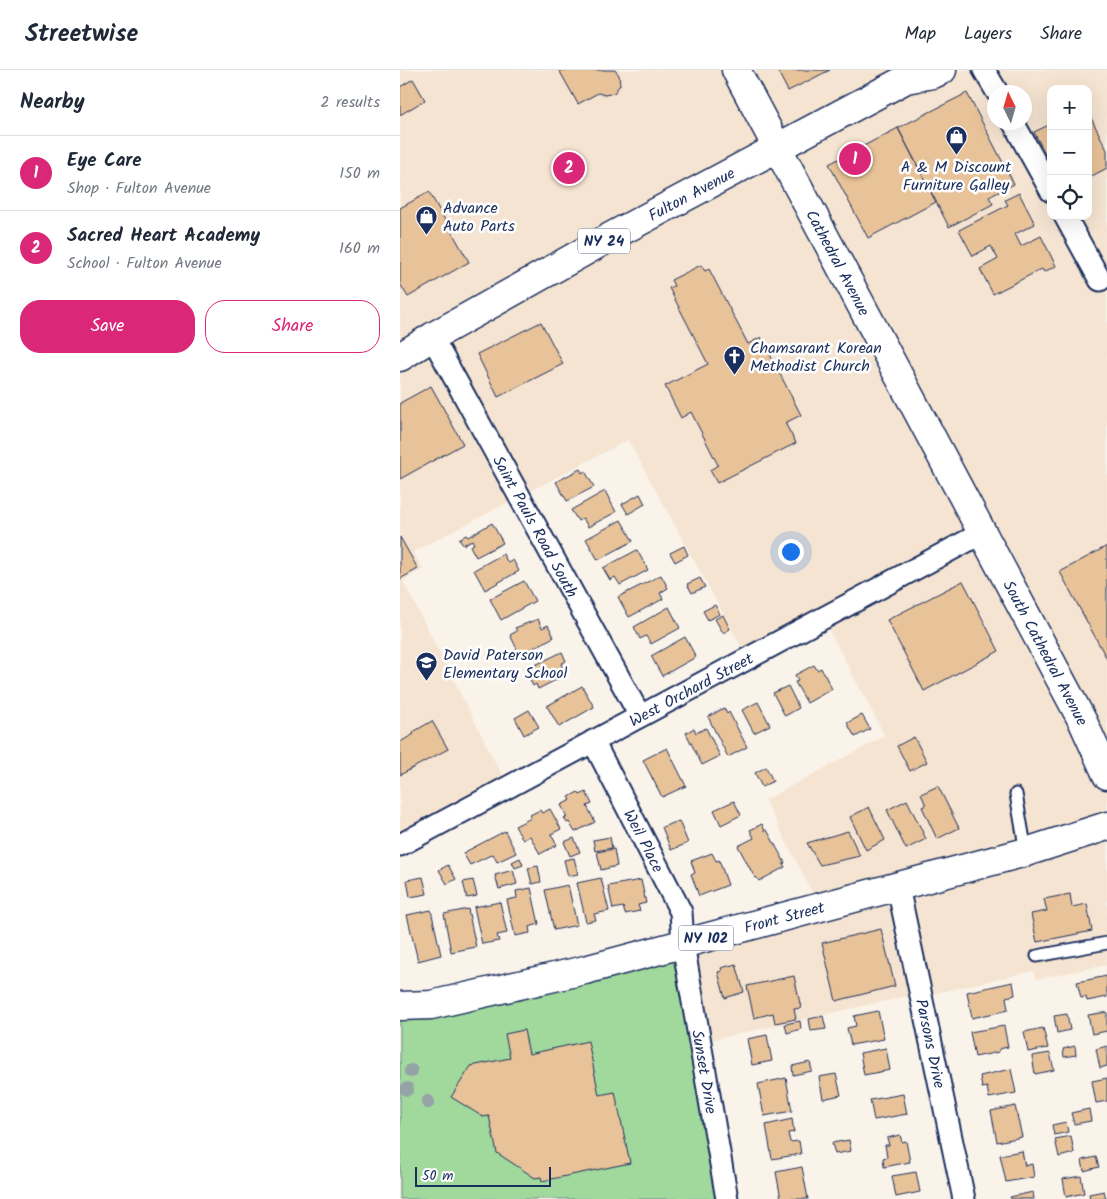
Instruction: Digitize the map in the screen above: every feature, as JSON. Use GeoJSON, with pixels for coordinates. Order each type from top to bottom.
{"type":"FeatureCollection","features":[{"type":"Feature","properties":{"kind":"main road","name":"Cathedral Avenue"},"geometry":{"type":"LineString","coordinates":[[736,70],[982,533]]}},
{"type":"Feature","properties":{"kind":"main road","name":"Fulton Avenue"},"geometry":{"type":"LineString","coordinates":[[400,357],[604,240],[778,148],[908,75],[933,74],[942,70]]}},
{"type":"Feature","properties":{"kind":"main road","name":"South Cathedral Avenue"},"geometry":{"type":"LineString","coordinates":[[982,533],[1083,722],[1107,775]]}},
{"type":"Feature","properties":{"kind":"main road","name":"Front Street"},"geometry":{"type":"LineString","coordinates":[[400,1006],[431,1005],[584,970],[1026,852],[1107,826]]}},
{"type":"Feature","properties":{"kind":"street"},"geometry":{"type":"LineString","coordinates":[[984,70],[993,85]]}},
{"type":"Feature","properties":{"kind":"street"},"geometry":{"type":"LineString","coordinates":[[1017,130],[1047,184]]}},
{"type":"Feature","properties":{"kind":"street"},"geometry":{"type":"LineString","coordinates":[[1067,220],[1100,280]]}},
{"type":"Feature","properties":{"kind":"street","name":"Saint Pauls Road South"},"geometry":{"type":"LineString","coordinates":[[432,337],[640,716]]}},
{"type":"Feature","properties":{"kind":"street","name":"West Orchard Street"},"geometry":{"type":"LineString","coordinates":[[400,845],[982,533]]}},
{"type":"Feature","properties":{"kind":"street","name":"Weil Place"},"geometry":{"type":"LineString","coordinates":[[593,741],[681,912],[683,944]]}},
{"type":"Feature","properties":{"kind":"street","name":"Parsons Drive"},"geometry":{"type":"LineString","coordinates":[[898,887],[964,1199]]}},
{"type":"Feature","properties":{"kind":"street","name":"Sunset Drive"},"geometry":{"type":"LineString","coordinates":[[683,944],[727,1199]]}},
{"type":"Feature","properties":{"kind":"lane"},"geometry":{"type":"LineString","coordinates":[[1016,794],[1026,852]]}},
{"type":"Feature","properties":{"kind":"lane"},"geometry":{"type":"LineString","coordinates":[[1037,956],[1107,943]]}},
{"type":"Feature","properties":{"kind":"shaded area"},"geometry":{"type":"Polygon","coordinates":[[[400,70],[1107,70],[1107,965],[1036,979],[1034,971],[931,994],[930,991],[698,1043],[680,951],[818,904],[765,800],[885,736],[825,622],[751,664],[628,440],[413,552],[423,569],[403,581],[505,781],[400,838],[400,70]]]}},
{"type":"Feature","properties":{"kind":"green space"},"geometry":{"type":"Polygon","coordinates":[[[680,951],[722,1199],[400,1199],[400,1010],[680,951]]]}},
{"type":"Feature","properties":{"kind":"building"},"geometry":{"type":"Polygon","coordinates":[[[559,70],[615,70],[619,75],[620,85],[614,93],[605,95],[598,93],[578,104],[559,70]]]}},
{"type":"Feature","properties":{"kind":"building"},"geometry":{"type":"Polygon","coordinates":[[[777,70],[830,70],[788,91],[777,70]]]}},
{"type":"Feature","properties":{"kind":"building"},"geometry":{"type":"Polygon","coordinates":[[[413,79],[425,100],[400,115],[400,87],[413,79]]]}},
{"type":"Feature","properties":{"kind":"building","name":"A & M Discount Furniture Galley"},"geometry":{"type":"Polygon","coordinates":[[[967,93],[1014,184],[989,197],[993,204],[949,227],[898,128],[967,93]]]}},
{"type":"Feature","properties":{"kind":"building"},"geometry":{"type":"Polygon","coordinates":[[[1092,120],[1107,150],[1107,168],[1092,176],[1092,120]]]}},
{"type":"Feature","properties":{"kind":"building"},"geometry":{"type":"Polygon","coordinates":[[[1047,126],[1047,157],[1034,132],[1047,126]]]}},
{"type":"Feature","properties":{"kind":"building"},"geometry":{"type":"Polygon","coordinates":[[[898,128],[936,202],[868,238],[829,164],[898,128]]]}},
{"type":"Feature","properties":{"kind":"building","name":"Advance Auto Parts"},"geometry":{"type":"Polygon","coordinates":[[[429,192],[469,262],[408,297],[400,284],[400,208],[429,192]]]}},
{"type":"Feature","properties":{"kind":"building"},"geometry":{"type":"Polygon","coordinates":[[[1019,193],[1035,224],[1015,234],[1021,246],[1041,236],[1056,266],[1044,272],[1042,269],[993,294],[980,269],[998,259],[991,246],[973,256],[959,230],[1008,205],[1005,200],[1019,193]]]}},
{"type":"Feature","properties":{"kind":"building","name":"Chamsarant Korean Methodist Church"},"geometry":{"type":"Polygon","coordinates":[[[701,265],[705,271],[709,269],[748,344],[761,337],[801,415],[785,423],[796,443],[717,483],[710,470],[718,465],[691,412],[681,418],[665,386],[708,364],[669,288],[674,286],[671,280],[701,265]]]}},
{"type":"Feature","properties":{"kind":"building"},"geometry":{"type":"Polygon","coordinates":[[[541,322],[563,364],[498,397],[477,354],[541,322]]]}},
{"type":"Feature","properties":{"kind":"building"},"geometry":{"type":"Polygon","coordinates":[[[431,386],[463,444],[400,479],[400,403],[431,386]]]}},
{"type":"Feature","properties":{"kind":"building"},"geometry":{"type":"Polygon","coordinates":[[[580,469],[582,473],[585,471],[594,487],[567,501],[556,482],[580,469]]]}},
{"type":"Feature","properties":{"kind":"building"},"geometry":{"type":"Polygon","coordinates":[[[605,491],[616,512],[588,527],[583,518],[578,521],[571,510],[605,491]]]}},
{"type":"Feature","properties":{"kind":"building"},"geometry":{"type":"Polygon","coordinates":[[[640,494],[645,504],[628,514],[622,504],[640,494]]]}},
{"type":"Feature","properties":{"kind":"building"},"geometry":{"type":"Polygon","coordinates":[[[621,520],[633,541],[598,560],[586,539],[621,520]]]}},
{"type":"Feature","properties":{"kind":"building"},"geometry":{"type":"Polygon","coordinates":[[[492,523],[503,543],[476,557],[470,546],[474,544],[472,540],[463,545],[459,539],[466,535],[468,537],[492,523]]]}},
{"type":"Feature","properties":{"kind":"building"},"geometry":{"type":"Polygon","coordinates":[[[400,537],[418,569],[400,579],[400,537]]]}},
{"type":"Feature","properties":{"kind":"building"},"geometry":{"type":"Polygon","coordinates":[[[684,546],[688,555],[675,562],[670,553],[684,546]]]}},
{"type":"Feature","properties":{"kind":"building"},"geometry":{"type":"Polygon","coordinates":[[[1107,546],[1107,659],[1060,572],[1107,546]]]}},
{"type":"Feature","properties":{"kind":"building"},"geometry":{"type":"Polygon","coordinates":[[[637,550],[648,570],[620,585],[615,577],[610,580],[603,568],[637,550]]]}},
{"type":"Feature","properties":{"kind":"building"},"geometry":{"type":"Polygon","coordinates":[[[503,554],[508,563],[513,560],[519,571],[485,590],[474,570],[503,554]]]}},
{"type":"Feature","properties":{"kind":"building"},"geometry":{"type":"Polygon","coordinates":[[[661,575],[668,588],[660,593],[663,599],[629,617],[618,597],[661,575]]]}},
{"type":"Feature","properties":{"kind":"building"},"geometry":{"type":"Polygon","coordinates":[[[700,578],[705,587],[692,593],[687,584],[700,578]]]}},
{"type":"Feature","properties":{"kind":"building"},"geometry":{"type":"Polygon","coordinates":[[[524,581],[535,601],[501,620],[490,599],[524,581]]]}},
{"type":"Feature","properties":{"kind":"building"},"geometry":{"type":"Polygon","coordinates":[[[963,581],[999,651],[924,691],[887,620],[963,581]]]}},
{"type":"Feature","properties":{"kind":"building"},"geometry":{"type":"Polygon","coordinates":[[[715,605],[720,614],[708,620],[703,611],[715,605]]]}},
{"type":"Feature","properties":{"kind":"building"},"geometry":{"type":"Polygon","coordinates":[[[669,607],[680,628],[651,644],[646,636],[640,639],[634,627],[669,607]]]}},
{"type":"Feature","properties":{"kind":"building"},"geometry":{"type":"Polygon","coordinates":[[[723,615],[730,629],[723,633],[715,619],[723,615]]]}},
{"type":"Feature","properties":{"kind":"building"},"geometry":{"type":"Polygon","coordinates":[[[538,619],[542,628],[548,625],[554,637],[520,655],[510,635],[517,631],[515,628],[538,619]]]}},
{"type":"Feature","properties":{"kind":"building"},"geometry":{"type":"Polygon","coordinates":[[[685,637],[696,657],[662,676],[651,656],[685,637]]]}},
{"type":"Feature","properties":{"kind":"building"},"geometry":{"type":"Polygon","coordinates":[[[562,652],[566,661],[561,664],[566,675],[538,689],[536,684],[533,686],[530,680],[534,678],[529,668],[562,652]]]}},
{"type":"Feature","properties":{"kind":"building"},"geometry":{"type":"Polygon","coordinates":[[[814,665],[817,670],[821,668],[832,689],[807,703],[795,682],[798,681],[795,675],[814,665]]]}},
{"type":"Feature","properties":{"kind":"building"},"geometry":{"type":"Polygon","coordinates":[[[582,686],[594,707],[559,727],[547,706],[582,686]]]}},
{"type":"Feature","properties":{"kind":"building"},"geometry":{"type":"Polygon","coordinates":[[[788,686],[799,708],[785,716],[773,693],[788,686]]]}},
{"type":"Feature","properties":{"kind":"building"},"geometry":{"type":"Polygon","coordinates":[[[758,702],[770,725],[754,733],[742,710],[758,702]]]}},
{"type":"Feature","properties":{"kind":"building"},"geometry":{"type":"Polygon","coordinates":[[[724,708],[727,714],[729,712],[747,747],[728,757],[708,717],[724,708]]]}},
{"type":"Feature","properties":{"kind":"building"},"geometry":{"type":"Polygon","coordinates":[[[529,710],[539,727],[524,735],[515,718],[529,710]]]}},
{"type":"Feature","properties":{"kind":"building"},"geometry":{"type":"Polygon","coordinates":[[[862,715],[870,729],[855,737],[847,723],[862,715]]]}},
{"type":"Feature","properties":{"kind":"building"},"geometry":{"type":"Polygon","coordinates":[[[432,721],[448,749],[400,775],[400,742],[432,721]]]}},
{"type":"Feature","properties":{"kind":"building"},"geometry":{"type":"Polygon","coordinates":[[[694,728],[696,733],[706,728],[720,756],[702,765],[686,733],[694,728]]]}},
{"type":"Feature","properties":{"kind":"building"},"geometry":{"type":"Polygon","coordinates":[[[914,737],[927,762],[910,771],[897,746],[914,737]]]}},
{"type":"Feature","properties":{"kind":"building"},"geometry":{"type":"Polygon","coordinates":[[[667,748],[686,786],[662,797],[643,760],[667,748]]]}},
{"type":"Feature","properties":{"kind":"building"},"geometry":{"type":"Polygon","coordinates":[[[766,767],[773,781],[762,787],[755,773],[766,767]]]}},
{"type":"Feature","properties":{"kind":"building"},"geometry":{"type":"Polygon","coordinates":[[[938,786],[959,828],[937,839],[922,807],[926,805],[921,794],[938,786]]]}},
{"type":"Feature","properties":{"kind":"building"},"geometry":{"type":"Polygon","coordinates":[[[578,792],[580,795],[586,792],[592,804],[587,806],[595,822],[575,832],[564,818],[567,817],[561,805],[571,800],[569,797],[578,792]]]}},
{"type":"Feature","properties":{"kind":"building"},"geometry":{"type":"Polygon","coordinates":[[[907,800],[926,839],[906,849],[887,810],[907,800]]]}},
{"type":"Feature","properties":{"kind":"building"},"geometry":{"type":"Polygon","coordinates":[[[734,801],[741,815],[721,825],[714,810],[734,801]]]}},
{"type":"Feature","properties":{"kind":"building"},"geometry":{"type":"Polygon","coordinates":[[[869,807],[885,840],[866,850],[850,817],[869,807]]]}},
{"type":"Feature","properties":{"kind":"building"},"geometry":{"type":"Polygon","coordinates":[[[550,809],[561,829],[551,834],[557,845],[540,854],[530,836],[523,840],[515,826],[531,818],[530,815],[540,810],[542,813],[550,809]]]}},
{"type":"Feature","properties":{"kind":"building"},"geometry":{"type":"Polygon","coordinates":[[[679,821],[688,843],[671,850],[662,827],[679,821]]]}},
{"type":"Feature","properties":{"kind":"building"},"geometry":{"type":"Polygon","coordinates":[[[762,824],[785,863],[783,864],[785,867],[759,881],[755,878],[738,846],[754,838],[750,830],[762,824]]]}},
{"type":"Feature","properties":{"kind":"building"},"geometry":{"type":"Polygon","coordinates":[[[505,831],[516,853],[497,862],[493,854],[470,865],[463,853],[505,831]]]}},
{"type":"Feature","properties":{"kind":"building"},"geometry":{"type":"Polygon","coordinates":[[[848,831],[860,856],[820,865],[807,843],[848,831]]]}},
{"type":"Feature","properties":{"kind":"building"},"geometry":{"type":"Polygon","coordinates":[[[610,837],[612,848],[595,851],[593,840],[610,837]]]}},
{"type":"Feature","properties":{"kind":"building"},"geometry":{"type":"Polygon","coordinates":[[[574,838],[580,852],[570,856],[564,842],[574,838]]]}},
{"type":"Feature","properties":{"kind":"building"},"geometry":{"type":"Polygon","coordinates":[[[614,849],[617,866],[601,870],[597,852],[614,849]]]}},
{"type":"Feature","properties":{"kind":"building"},"geometry":{"type":"Polygon","coordinates":[[[712,853],[716,861],[719,860],[728,885],[699,896],[691,874],[695,873],[691,861],[712,853]]]}},
{"type":"Feature","properties":{"kind":"building"},"geometry":{"type":"Polygon","coordinates":[[[520,858],[523,865],[515,868],[512,862],[520,858]]]}},
{"type":"Feature","properties":{"kind":"building"},"geometry":{"type":"Polygon","coordinates":[[[574,858],[578,874],[568,876],[564,860],[574,858]]]}},
{"type":"Feature","properties":{"kind":"building"},"geometry":{"type":"Polygon","coordinates":[[[448,865],[456,879],[447,884],[439,870],[448,865]]]}},
{"type":"Feature","properties":{"kind":"building"},"geometry":{"type":"Polygon","coordinates":[[[538,866],[541,882],[532,884],[528,868],[538,866]]]}},
{"type":"Feature","properties":{"kind":"building"},"geometry":{"type":"Polygon","coordinates":[[[513,870],[517,884],[499,889],[495,875],[513,870]]]}},
{"type":"Feature","properties":{"kind":"building"},"geometry":{"type":"Polygon","coordinates":[[[423,877],[427,894],[410,897],[407,880],[423,877]]]}},
{"type":"Feature","properties":{"kind":"building"},"geometry":{"type":"Polygon","coordinates":[[[601,878],[609,911],[594,914],[596,920],[586,922],[577,883],[601,878]]]}},
{"type":"Feature","properties":{"kind":"building"},"geometry":{"type":"Polygon","coordinates":[[[473,880],[477,896],[467,898],[463,882],[473,880]]]}},
{"type":"Feature","properties":{"kind":"building"},"geometry":{"type":"Polygon","coordinates":[[[641,880],[646,903],[638,905],[640,911],[625,914],[623,907],[613,909],[608,886],[641,880]]]}},
{"type":"Feature","properties":{"kind":"building"},"geometry":{"type":"Polygon","coordinates":[[[568,885],[577,925],[554,930],[545,890],[568,885]]]}},
{"type":"Feature","properties":{"kind":"building"},"geometry":{"type":"Polygon","coordinates":[[[531,888],[539,924],[529,927],[530,933],[515,936],[507,900],[517,898],[516,891],[531,888]]]}},
{"type":"Feature","properties":{"kind":"building"},"geometry":{"type":"Polygon","coordinates":[[[1070,894],[1072,907],[1087,904],[1092,931],[1037,942],[1031,914],[1047,911],[1044,899],[1070,894]]]}},
{"type":"Feature","properties":{"kind":"building"},"geometry":{"type":"Polygon","coordinates":[[[500,902],[507,933],[497,935],[499,941],[482,944],[474,907],[500,902]]]}},
{"type":"Feature","properties":{"kind":"building"},"geometry":{"type":"Polygon","coordinates":[[[468,909],[476,947],[451,952],[444,914],[468,909]]]}},
{"type":"Feature","properties":{"kind":"building"},"geometry":{"type":"Polygon","coordinates":[[[431,910],[441,955],[418,961],[407,915],[431,910]]]}},
{"type":"Feature","properties":{"kind":"building"},"geometry":{"type":"Polygon","coordinates":[[[881,929],[895,986],[836,1001],[822,943],[881,929]]]}},
{"type":"Feature","properties":{"kind":"building"},"geometry":{"type":"Polygon","coordinates":[[[736,964],[744,992],[725,998],[718,972],[722,971],[721,968],[736,964]]]}},
{"type":"Feature","properties":{"kind":"building"},"geometry":{"type":"Polygon","coordinates":[[[794,976],[801,1008],[794,1009],[796,1019],[775,1023],[773,1013],[754,1018],[747,986],[794,976]]]}},
{"type":"Feature","properties":{"kind":"building"},"geometry":{"type":"Polygon","coordinates":[[[1107,976],[1107,997],[1087,1001],[1086,997],[1081,998],[1077,982],[1107,976]]]}},
{"type":"Feature","properties":{"kind":"building"},"geometry":{"type":"Polygon","coordinates":[[[1013,982],[1015,995],[1006,997],[1008,1010],[972,1018],[967,992],[1013,982]]]}},
{"type":"Feature","properties":{"kind":"building"},"geometry":{"type":"Polygon","coordinates":[[[878,1011],[884,1039],[851,1045],[847,1028],[856,1026],[854,1016],[878,1011]]]}},
{"type":"Feature","properties":{"kind":"building"},"geometry":{"type":"Polygon","coordinates":[[[1107,1012],[1107,1031],[1092,1034],[1088,1015],[1107,1012]]]}},
{"type":"Feature","properties":{"kind":"building"},"geometry":{"type":"Polygon","coordinates":[[[1067,1014],[1070,1030],[1057,1033],[1054,1016],[1067,1014]]]}},
{"type":"Feature","properties":{"kind":"building"},"geometry":{"type":"Polygon","coordinates":[[[823,1016],[826,1029],[811,1031],[809,1019],[823,1016]]]}},
{"type":"Feature","properties":{"kind":"building"},"geometry":{"type":"Polygon","coordinates":[[[800,1021],[801,1029],[787,1033],[785,1024],[800,1021]]]}},
{"type":"Feature","properties":{"kind":"building"},"geometry":{"type":"Polygon","coordinates":[[[1004,1026],[1008,1047],[999,1049],[999,1052],[975,1057],[970,1032],[1004,1026]]]}},
{"type":"Feature","properties":{"kind":"building"},"geometry":{"type":"Polygon","coordinates":[[[1043,1028],[1048,1048],[1028,1052],[1024,1032],[1043,1028]]]}},
{"type":"Feature","properties":{"kind":"building"},"geometry":{"type":"Polygon","coordinates":[[[524,1030],[529,1054],[588,1041],[599,1095],[615,1092],[630,1163],[542,1181],[541,1177],[535,1178],[497,1153],[489,1116],[483,1117],[451,1097],[471,1066],[510,1058],[505,1034],[524,1030]]]}},
{"type":"Feature","properties":{"kind":"building"},"geometry":{"type":"Polygon","coordinates":[[[767,1035],[772,1061],[752,1065],[747,1039],[767,1035]]]}},
{"type":"Feature","properties":{"kind":"building"},"geometry":{"type":"Polygon","coordinates":[[[1075,1046],[1076,1055],[1064,1057],[1063,1049],[1075,1046]]]}},
{"type":"Feature","properties":{"kind":"building"},"geometry":{"type":"Polygon","coordinates":[[[1107,1046],[1107,1066],[1100,1068],[1096,1049],[1107,1046]]]}},
{"type":"Feature","properties":{"kind":"building"},"geometry":{"type":"Polygon","coordinates":[[[886,1048],[890,1070],[864,1075],[860,1053],[886,1048]]]}},
{"type":"Feature","properties":{"kind":"building"},"geometry":{"type":"Polygon","coordinates":[[[1050,1053],[1054,1070],[1035,1074],[1032,1056],[1050,1053]]]}},
{"type":"Feature","properties":{"kind":"building"},"geometry":{"type":"Polygon","coordinates":[[[810,1062],[812,1071],[793,1075],[792,1066],[810,1062]]]}},
{"type":"Feature","properties":{"kind":"building"},"geometry":{"type":"Polygon","coordinates":[[[1011,1069],[1016,1093],[989,1098],[987,1087],[982,1088],[980,1076],[1011,1069]]]}},
{"type":"Feature","properties":{"kind":"building"},"geometry":{"type":"Polygon","coordinates":[[[836,1074],[841,1095],[823,1099],[819,1077],[836,1074]]]}},
{"type":"Feature","properties":{"kind":"building"},"geometry":{"type":"Polygon","coordinates":[[[786,1078],[792,1111],[764,1116],[758,1084],[786,1078]]]}},
{"type":"Feature","properties":{"kind":"building"},"geometry":{"type":"Polygon","coordinates":[[[1107,1078],[1107,1101],[1096,1103],[1092,1081],[1107,1078]]]}},
{"type":"Feature","properties":{"kind":"building"},"geometry":{"type":"Polygon","coordinates":[[[903,1094],[907,1114],[874,1120],[870,1100],[903,1094]]]}},
{"type":"Feature","properties":{"kind":"building"},"geometry":{"type":"Polygon","coordinates":[[[1015,1106],[1022,1137],[997,1142],[991,1111],[1015,1106]]]}},
{"type":"Feature","properties":{"kind":"building"},"geometry":{"type":"Polygon","coordinates":[[[1089,1109],[1091,1121],[1074,1124],[1071,1113],[1089,1109]]]}},
{"type":"Feature","properties":{"kind":"building"},"geometry":{"type":"Polygon","coordinates":[[[792,1119],[794,1132],[788,1133],[790,1142],[799,1141],[801,1154],[772,1159],[766,1125],[792,1119]]]}},
{"type":"Feature","properties":{"kind":"building"},"geometry":{"type":"Polygon","coordinates":[[[1066,1122],[1068,1132],[1054,1135],[1052,1125],[1066,1122]]]}},
{"type":"Feature","properties":{"kind":"building"},"geometry":{"type":"Polygon","coordinates":[[[900,1135],[902,1142],[906,1141],[910,1162],[884,1167],[883,1158],[887,1157],[885,1145],[889,1145],[887,1138],[900,1135]]]}},
{"type":"Feature","properties":{"kind":"building"},"geometry":{"type":"Polygon","coordinates":[[[1071,1136],[1074,1153],[1059,1157],[1055,1139],[1071,1136]]]}},
{"type":"Feature","properties":{"kind":"building"},"geometry":{"type":"Polygon","coordinates":[[[849,1140],[851,1151],[835,1154],[832,1143],[849,1140]]]}},
{"type":"Feature","properties":{"kind":"building"},"geometry":{"type":"Polygon","coordinates":[[[1022,1151],[1025,1166],[1032,1164],[1034,1177],[1006,1182],[1000,1155],[1022,1151]]]}},
{"type":"Feature","properties":{"kind":"building"},"geometry":{"type":"Polygon","coordinates":[[[1096,1157],[1099,1167],[1084,1171],[1082,1160],[1096,1157]]]}},
{"type":"Feature","properties":{"kind":"building"},"geometry":{"type":"Polygon","coordinates":[[[802,1167],[808,1199],[781,1199],[776,1172],[802,1167]]]}},
{"type":"Feature","properties":{"kind":"building"},"geometry":{"type":"Polygon","coordinates":[[[916,1172],[920,1192],[896,1197],[892,1176],[916,1172]]]}},
{"type":"Feature","properties":{"kind":"building"},"geometry":{"type":"Polygon","coordinates":[[[1081,1176],[1084,1193],[1066,1197],[1063,1179],[1081,1176]]]}},
{"type":"Feature","properties":{"kind":"building"},"geometry":{"type":"Polygon","coordinates":[[[1104,1191],[1106,1199],[1090,1199],[1089,1194],[1104,1191]]]}},
{"type":"Feature","properties":{"kind":"building"},"geometry":{"type":"Polygon","coordinates":[[[1033,1192],[1034,1199],[1011,1199],[1010,1197],[1033,1192]]]}},
{"type":"Feature","properties":{"kind":"place","name":"A & M Discount Furniture Galley"},"geometry":{"type":"Point","coordinates":[956,156]}},
{"type":"Feature","properties":{"kind":"place","name":"Eye Care"},"geometry":{"type":"Point","coordinates":[855,159]}},
{"type":"Feature","properties":{"kind":"place","name":"Sacred Heart Academy"},"geometry":{"type":"Point","coordinates":[569,168]}},
{"type":"Feature","properties":{"kind":"place","name":"Advance Auto Parts"},"geometry":{"type":"Point","coordinates":[427,235]}},
{"type":"Feature","properties":{"kind":"place","name":"Chamsarant Korean Methodist Church"},"geometry":{"type":"Point","coordinates":[734,375]}},
{"type":"Feature","properties":{"kind":"place","name":"David Paterson Elementary School"},"geometry":{"type":"Point","coordinates":[427,682]}}]}
